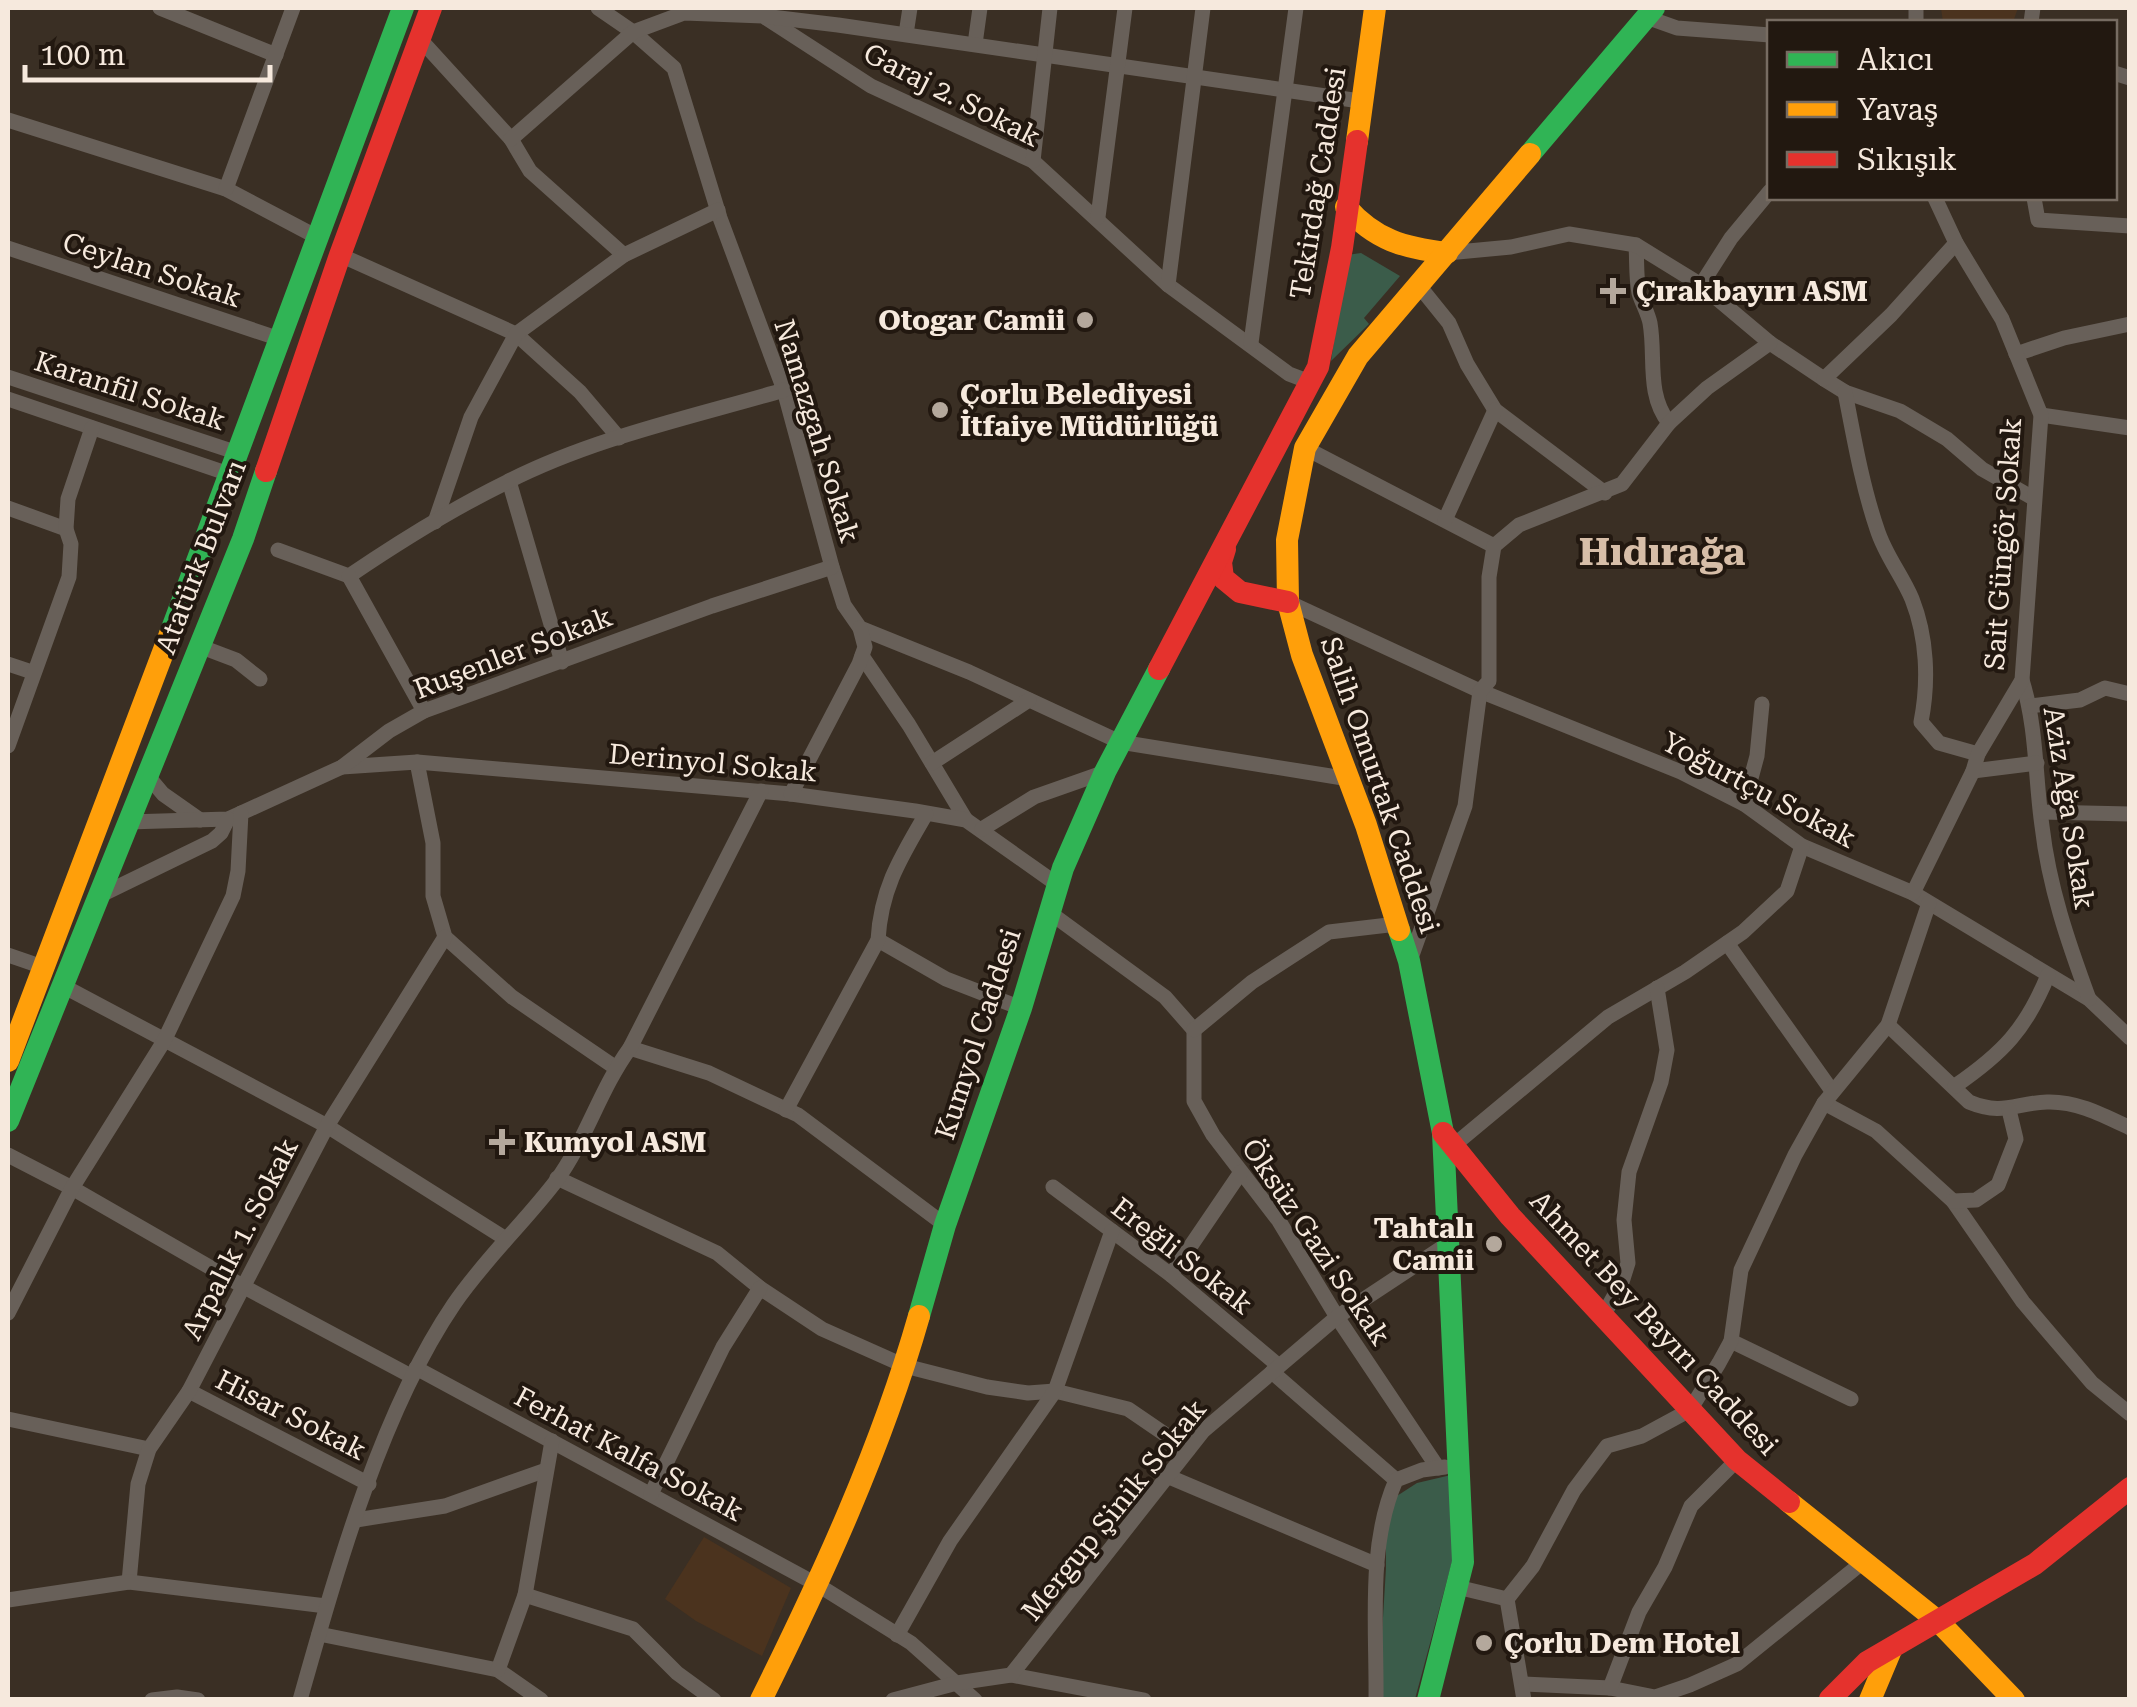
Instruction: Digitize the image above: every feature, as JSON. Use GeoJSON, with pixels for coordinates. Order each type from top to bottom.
{"type":"FeatureCollection","features":[{"type":"Feature","properties":{"kind":"main road","name":"Atatürk Bulvarı"},"geometry":{"type":"LineString","coordinates":[[8,1062],[403,8]]}},
{"type":"Feature","properties":{"kind":"main road","name":"Atatürk Bulvarı"},"geometry":{"type":"LineString","coordinates":[[8,1121],[243,539],[430,8]]}},
{"type":"Feature","properties":{"kind":"main road","name":"Tekirdağ Caddesi"},"geometry":{"type":"LineString","coordinates":[[1298,408],[1314,374],[1342,248],[1375,8]]}},
{"type":"Feature","properties":{"kind":"main road","name":"Salih Omurtak Caddesi"},"geometry":{"type":"LineString","coordinates":[[1428,1700],[1463,1562],[1449,1467],[1448,1139],[1410,962],[1302,655],[1288,602],[1286,540],[1305,448],[1358,356],[1650,12]]}},
{"type":"Feature","properties":{"kind":"main road"},"geometry":{"type":"LineString","coordinates":[[1346,206],[1359,224],[1376,237],[1400,248],[1447,254]]}},
{"type":"Feature","properties":{"kind":"main road"},"geometry":{"type":"LineString","coordinates":[[1342,248],[1370,248],[1390,258],[1420,287]]}},
{"type":"Feature","properties":{"kind":"main road","name":"Kumyol Caddesi"},"geometry":{"type":"LineString","coordinates":[[760,1700],[818,1585],[906,1366],[946,1226],[1058,884],[1120,742],[1298,408]]}},
{"type":"Feature","properties":{"kind":"main road"},"geometry":{"type":"LineString","coordinates":[[1230,533],[1221,562],[1223,578],[1240,592],[1288,602]]}},
{"type":"Feature","properties":{"kind":"main road"},"geometry":{"type":"LineString","coordinates":[[100,819],[128,822]]}},
{"type":"Feature","properties":{"kind":"main road","name":"Ahmet Bey Bayırı Caddesi"},"geometry":{"type":"LineString","coordinates":[[1448,1139],[1510,1216],[1737,1460],[1939,1622],[2014,1700]]}},
{"type":"Feature","properties":{"kind":"main road"},"geometry":{"type":"LineString","coordinates":[[1830,1699],[1867,1662],[2035,1564],[2130,1488]]}},
{"type":"Feature","properties":{"kind":"main road"},"geometry":{"type":"LineString","coordinates":[[1870,1700],[1891,1650]]}},
{"type":"Feature","properties":{"kind":"main road"},"geometry":{"type":"LineString","coordinates":[[1830,1699],[1844,1700]]}},
{"type":"Feature","properties":{"kind":"street"},"geometry":{"type":"LineString","coordinates":[[160,8],[276,54]]}},
{"type":"Feature","properties":{"kind":"street"},"geometry":{"type":"LineString","coordinates":[[226,189],[294,8]]}},
{"type":"Feature","properties":{"kind":"street","name":"Namazgah Sokak"},"geometry":{"type":"LineString","coordinates":[[598,8],[634,32],[674,68],[718,210],[784,390],[844,605],[860,628]]}},
{"type":"Feature","properties":{"kind":"street"},"geometry":{"type":"LineString","coordinates":[[838,26],[840,8]]}},
{"type":"Feature","properties":{"kind":"street"},"geometry":{"type":"LineString","coordinates":[[906,34],[910,8]]}},
{"type":"Feature","properties":{"kind":"street"},"geometry":{"type":"LineString","coordinates":[[975,44],[980,8]]}},
{"type":"Feature","properties":{"kind":"street"},"geometry":{"type":"LineString","coordinates":[[1034,161],[1050,8]]}},
{"type":"Feature","properties":{"kind":"street"},"geometry":{"type":"LineString","coordinates":[[1098,218],[1125,8]]}},
{"type":"Feature","properties":{"kind":"street"},"geometry":{"type":"LineString","coordinates":[[1168,286],[1203,8]]}},
{"type":"Feature","properties":{"kind":"street"},"geometry":{"type":"LineString","coordinates":[[1251,343],[1296,8]]}},
{"type":"Feature","properties":{"kind":"street"},"geometry":{"type":"LineString","coordinates":[[511,140],[634,32],[684,10],[764,12],[1360,101]]}},
{"type":"Feature","properties":{"kind":"street","name":"Garaj 2. Sokak"},"geometry":{"type":"LineString","coordinates":[[764,12],[871,86],[1034,161],[1168,286],[1289,374],[1314,374]]}},
{"type":"Feature","properties":{"kind":"street"},"geometry":{"type":"LineString","coordinates":[[1650,12],[1676,28],[1767,35]]}},
{"type":"Feature","properties":{"kind":"street"},"geometry":{"type":"LineString","coordinates":[[419,38],[511,140],[530,171],[624,255]]}},
{"type":"Feature","properties":{"kind":"street"},"geometry":{"type":"LineString","coordinates":[[8,120],[226,189],[317,237]]}},
{"type":"Feature","properties":{"kind":"street"},"geometry":{"type":"LineString","coordinates":[[1700,285],[1731,238],[1767,195]]}},
{"type":"Feature","properties":{"kind":"street","name":"Sait Güngör Sokak"},"geometry":{"type":"LineString","coordinates":[[1913,893],[1978,754],[2022,680],[2041,415],[2002,319],[1956,243],[1936,200]]}},
{"type":"Feature","properties":{"kind":"street"},"geometry":{"type":"LineString","coordinates":[[2034,200],[2038,220],[2130,226]]}},
{"type":"Feature","properties":{"kind":"street"},"geometry":{"type":"LineString","coordinates":[[435,522],[471,417],[516,334],[624,255],[718,210]]}},
{"type":"Feature","properties":{"kind":"street"},"geometry":{"type":"LineString","coordinates":[[1447,254],[1512,247],[1569,234],[1636,245],[1700,285],[1770,343],[1824,380],[1845,392],[1900,411],[1947,439],[1982,469],[2033,498]]}},
{"type":"Feature","properties":{"kind":"street"},"geometry":{"type":"LineString","coordinates":[[1824,380],[1891,315],[1956,243]]}},
{"type":"Feature","properties":{"kind":"street"},"geometry":{"type":"LineString","coordinates":[[1636,245],[1640,294],[1649,319],[1651,374],[1661,413],[1668,423]]}},
{"type":"Feature","properties":{"kind":"street","name":"Ceylan Sokak"},"geometry":{"type":"LineString","coordinates":[[8,248],[280,339]]}},
{"type":"Feature","properties":{"kind":"street"},"geometry":{"type":"LineString","coordinates":[[340,255],[516,334],[580,392],[619,438]]}},
{"type":"Feature","properties":{"kind":"street"},"geometry":{"type":"LineString","coordinates":[[1420,287],[1449,324],[1494,410],[1606,493]]}},
{"type":"Feature","properties":{"kind":"street"},"geometry":{"type":"LineString","coordinates":[[2016,354],[2064,338],[2130,324]]}},
{"type":"Feature","properties":{"kind":"street"},"geometry":{"type":"LineString","coordinates":[[1410,962],[1465,806],[1480,690],[1489,680],[1489,577],[1494,546],[1519,526],[1622,484],[1668,423],[1707,388],[1770,343]]}},
{"type":"Feature","properties":{"kind":"street","name":"Karanfil Sokak"},"geometry":{"type":"LineString","coordinates":[[8,377],[233,464]]}},
{"type":"Feature","properties":{"kind":"street"},"geometry":{"type":"LineString","coordinates":[[348,576],[509,480],[619,438],[784,390]]}},
{"type":"Feature","properties":{"kind":"street"},"geometry":{"type":"LineString","coordinates":[[1845,392],[1876,527],[1922,630],[1926,695],[1921,722],[1939,742],[1978,754]]}},
{"type":"Feature","properties":{"kind":"street","name":"Karanfil Sokak"},"geometry":{"type":"LineString","coordinates":[[8,400],[92,428],[233,464]]}},
{"type":"Feature","properties":{"kind":"street"},"geometry":{"type":"LineString","coordinates":[[1445,520],[1494,410]]}},
{"type":"Feature","properties":{"kind":"street"},"geometry":{"type":"LineString","coordinates":[[2041,415],[2127,425]]}},
{"type":"Feature","properties":{"kind":"street"},"geometry":{"type":"LineString","coordinates":[[8,746],[69,576],[68,498],[92,428]]}},
{"type":"Feature","properties":{"kind":"street"},"geometry":{"type":"LineString","coordinates":[[1305,448],[1494,546]]}},
{"type":"Feature","properties":{"kind":"street"},"geometry":{"type":"LineString","coordinates":[[509,480],[562,662]]}},
{"type":"Feature","properties":{"kind":"street"},"geometry":{"type":"LineString","coordinates":[[8,508],[66,529]]}},
{"type":"Feature","properties":{"kind":"street"},"geometry":{"type":"LineString","coordinates":[[278,550],[348,576],[424,711]]}},
{"type":"Feature","properties":{"kind":"street","name":"Ruşenler Sokak"},"geometry":{"type":"LineString","coordinates":[[234,816],[342,767],[389,731],[424,711],[712,606],[832,568]]}},
{"type":"Feature","properties":{"kind":"street","name":"Yoğurtçu Sokak"},"geometry":{"type":"LineString","coordinates":[[1288,602],[1480,690],[1680,772],[1744,804],[1802,846],[1913,893],[2089,1000],[2130,1038]]}},
{"type":"Feature","properties":{"kind":"street"},"geometry":{"type":"LineString","coordinates":[[860,628],[1120,742],[1348,779]]}},
{"type":"Feature","properties":{"kind":"street"},"geometry":{"type":"LineString","coordinates":[[791,794],[862,656],[860,628]]}},
{"type":"Feature","properties":{"kind":"street"},"geometry":{"type":"LineString","coordinates":[[199,646],[236,660],[260,679]]}},
{"type":"Feature","properties":{"kind":"street"},"geometry":{"type":"LineString","coordinates":[[862,656],[966,820]]}},
{"type":"Feature","properties":{"kind":"street"},"geometry":{"type":"LineString","coordinates":[[8,664],[32,672]]}},
{"type":"Feature","properties":{"kind":"street","name":"Aziz Ağa Sokak"},"geometry":{"type":"LineString","coordinates":[[2022,680],[2030,706],[2057,912],[2089,1000]]}},
{"type":"Feature","properties":{"kind":"street"},"geometry":{"type":"LineString","coordinates":[[2030,706],[2080,700],[2106,688],[2130,694]]}},
{"type":"Feature","properties":{"kind":"street"},"geometry":{"type":"LineString","coordinates":[[932,763],[1029,700]]}},
{"type":"Feature","properties":{"kind":"street"},"geometry":{"type":"LineString","coordinates":[[1744,804],[1757,756],[1762,704]]}},
{"type":"Feature","properties":{"kind":"street"},"geometry":{"type":"LineString","coordinates":[[417,762],[433,844],[434,896],[445,936],[512,998],[616,1068]]}},
{"type":"Feature","properties":{"kind":"street","name":"Derinyol Sokak"},"geometry":{"type":"LineString","coordinates":[[342,767],[417,762],[761,790],[966,820],[1058,884]]}},
{"type":"Feature","properties":{"kind":"street"},"geometry":{"type":"LineString","coordinates":[[1973,770],[2037,763]]}},
{"type":"Feature","properties":{"kind":"street"},"geometry":{"type":"LineString","coordinates":[[982,829],[1034,797],[1105,772]]}},
{"type":"Feature","properties":{"kind":"street"},"geometry":{"type":"LineString","coordinates":[[147,775],[164,794],[200,820]]}},
{"type":"Feature","properties":{"kind":"street"},"geometry":{"type":"LineString","coordinates":[[300,1700],[326,1606],[413,1372],[455,1303],[558,1178],[630,1048],[761,790]]}},
{"type":"Feature","properties":{"kind":"street"},"geometry":{"type":"LineString","coordinates":[[2041,812],[2130,814]]}},
{"type":"Feature","properties":{"kind":"street"},"geometry":{"type":"LineString","coordinates":[[786,1110],[878,940],[880,913],[890,878],[926,814]]}},
{"type":"Feature","properties":{"kind":"street"},"geometry":{"type":"LineString","coordinates":[[128,822],[234,816]]}},
{"type":"Feature","properties":{"kind":"street"},"geometry":{"type":"LineString","coordinates":[[98,896],[212,841],[234,816]]}},
{"type":"Feature","properties":{"kind":"street"},"geometry":{"type":"LineString","coordinates":[[8,1313],[72,1188],[164,1040],[233,896],[238,871],[234,816]]}},
{"type":"Feature","properties":{"kind":"street"},"geometry":{"type":"LineString","coordinates":[[1448,1139],[1608,1018],[1728,943],[1787,890],[1802,846]]}},
{"type":"Feature","properties":{"kind":"street"},"geometry":{"type":"LineString","coordinates":[[1864,1562],[1737,1664],[1655,1696],[1610,1688],[1523,1692],[1506,1599],[1533,1566],[1574,1490],[1607,1446],[1642,1436],[1690,1410],[1731,1341],[1740,1270],[1795,1154],[1828,1097],[1888,1025],[1929,903]]}},
{"type":"Feature","properties":{"kind":"street"},"geometry":{"type":"LineString","coordinates":[[1049,912],[1165,997],[1194,1030],[1252,982],[1329,932],[1397,924]]}},
{"type":"Feature","properties":{"kind":"street","name":"Arpalık 1. Sokak"},"geometry":{"type":"LineString","coordinates":[[129,1582],[138,1484],[149,1449],[189,1391],[246,1288],[327,1126],[445,936]]}},
{"type":"Feature","properties":{"kind":"street"},"geometry":{"type":"LineString","coordinates":[[878,940],[946,979],[1020,1008]]}},
{"type":"Feature","properties":{"kind":"street"},"geometry":{"type":"LineString","coordinates":[[1728,943],[1828,1097],[1876,1132],[1953,1201],[2023,1302],[2092,1383],[2130,1414]]}},
{"type":"Feature","properties":{"kind":"street"},"geometry":{"type":"LineString","coordinates":[[8,955],[43,967]]}},
{"type":"Feature","properties":{"kind":"street"},"geometry":{"type":"LineString","coordinates":[[1955,1086],[2012,1041],[2034,1010],[2048,975]]}},
{"type":"Feature","properties":{"kind":"street"},"geometry":{"type":"LineString","coordinates":[[63,986],[327,1126],[506,1240]]}},
{"type":"Feature","properties":{"kind":"street"},"geometry":{"type":"LineString","coordinates":[[1603,1316],[1628,1263],[1624,1220],[1629,1172],[1667,1050],[1657,988]]}},
{"type":"Feature","properties":{"kind":"street"},"geometry":{"type":"LineString","coordinates":[[1888,1025],[1969,1102],[2010,1110],[2060,1102],[2089,1108],[2130,1128]]}},
{"type":"Feature","properties":{"kind":"street","name":"Öksüz Gazi Sokak"},"geometry":{"type":"LineString","coordinates":[[1194,1030],[1194,1101],[1213,1135],[1279,1221],[1336,1317],[1449,1467]]}},
{"type":"Feature","properties":{"kind":"street"},"geometry":{"type":"LineString","coordinates":[[630,1048],[708,1074],[786,1110],[946,1226]]}},
{"type":"Feature","properties":{"kind":"street"},"geometry":{"type":"LineString","coordinates":[[1953,1201],[1976,1200],[1998,1184],[2016,1139],[2010,1110]]}},
{"type":"Feature","properties":{"kind":"street","name":"Ferhat Kalfa Sokak"},"geometry":{"type":"LineString","coordinates":[[8,1155],[246,1288],[552,1441],[818,1585],[897,1635],[975,1700]]}},
{"type":"Feature","properties":{"kind":"street"},"geometry":{"type":"LineString","coordinates":[[1171,1275],[1241,1172]]}},
{"type":"Feature","properties":{"kind":"street"},"geometry":{"type":"LineString","coordinates":[[558,1178],[716,1253],[822,1329],[906,1366],[987,1387],[1028,1393],[1055,1391],[1128,1410],[1188,1450]]}},
{"type":"Feature","properties":{"kind":"street","name":"Ereğli Sokak"},"geometry":{"type":"LineString","coordinates":[[1053,1187],[1171,1275],[1396,1480]]}},
{"type":"Feature","properties":{"kind":"street"},"geometry":{"type":"LineString","coordinates":[[897,1635],[950,1541],[1055,1391],[1112,1232]]}},
{"type":"Feature","properties":{"kind":"street","name":"Mergup Şinik Sokak"},"geometry":{"type":"LineString","coordinates":[[1012,1675],[1203,1431],[1336,1317],[1449,1243]]}},
{"type":"Feature","properties":{"kind":"street"},"geometry":{"type":"LineString","coordinates":[[651,1494],[723,1348],[760,1288]]}},
{"type":"Feature","properties":{"kind":"street"},"geometry":{"type":"LineString","coordinates":[[1731,1341],[1851,1399]]}},
{"type":"Feature","properties":{"kind":"street","name":"Hisar Sokak"},"geometry":{"type":"LineString","coordinates":[[189,1391],[370,1484]]}},
{"type":"Feature","properties":{"kind":"street"},"geometry":{"type":"LineString","coordinates":[[8,1419],[149,1449]]}},
{"type":"Feature","properties":{"kind":"street"},"geometry":{"type":"LineString","coordinates":[[498,1670],[525,1596],[552,1441]]}},
{"type":"Feature","properties":{"kind":"street"},"geometry":{"type":"LineString","coordinates":[[1610,1688],[1639,1612],[1692,1506],[1737,1460]]}},
{"type":"Feature","properties":{"kind":"street"},"geometry":{"type":"LineString","coordinates":[[1376,1700],[1377,1565],[1386,1503],[1396,1480],[1422,1470],[1449,1467]]}},
{"type":"Feature","properties":{"kind":"street"},"geometry":{"type":"LineString","coordinates":[[356,1520],[445,1506],[546,1470]]}},
{"type":"Feature","properties":{"kind":"street"},"geometry":{"type":"LineString","coordinates":[[1167,1476],[1377,1565]]}},
{"type":"Feature","properties":{"kind":"street"},"geometry":{"type":"LineString","coordinates":[[8,1600],[129,1582],[326,1606]]}},
{"type":"Feature","properties":{"kind":"street"},"geometry":{"type":"LineString","coordinates":[[1457,1587],[1506,1599]]}},
{"type":"Feature","properties":{"kind":"street"},"geometry":{"type":"LineString","coordinates":[[525,1596],[633,1629],[677,1673],[714,1700]]}},
{"type":"Feature","properties":{"kind":"street"},"geometry":{"type":"LineString","coordinates":[[319,1634],[498,1670],[542,1700]]}},
{"type":"Feature","properties":{"kind":"street"},"geometry":{"type":"LineString","coordinates":[[893,1700],[957,1683],[1012,1675],[1144,1700]]}},
{"type":"Feature","properties":{"kind":"street"},"geometry":{"type":"LineString","coordinates":[[152,1700],[198,1700]]}},
{"type":"Feature","properties":{"kind":"shaded area"},"geometry":{"type":"Polygon","coordinates":[[[1941,8],[2018,8],[2014,20],[1943,20],[1941,8]]]}},
{"type":"Feature","properties":{"kind":"shaded area"},"geometry":{"type":"Polygon","coordinates":[[[704,1537],[791,1588],[762,1656],[696,1621],[665,1599],[704,1537]]]}},
{"type":"Feature","properties":{"kind":"green space"},"geometry":{"type":"Polygon","coordinates":[[[1361,253],[1400,276],[1364,318],[1369,324],[1331,361],[1347,255],[1361,253]]]}},
{"type":"Feature","properties":{"kind":"green space"},"geometry":{"type":"Polygon","coordinates":[[[1451,1475],[1453,1558],[1415,1699],[1378,1700],[1386,1503],[1417,1483],[1451,1475]]]}},
{"type":"Feature","properties":{"kind":"traffic: fast"},"geometry":{"type":"LineString","coordinates":[[170,634],[403,8]]}},
{"type":"Feature","properties":{"kind":"traffic: fast"},"geometry":{"type":"LineString","coordinates":[[1530,154],[1654,8]]}},
{"type":"Feature","properties":{"kind":"traffic: fast"},"geometry":{"type":"LineString","coordinates":[[8,1121],[243,539],[266,471]]}},
{"type":"Feature","properties":{"kind":"traffic: fast"},"geometry":{"type":"LineString","coordinates":[[919,1316],[945,1225],[1021,1008],[1063,868],[1105,772],[1159,669]]}},
{"type":"Feature","properties":{"kind":"traffic: fast"},"geometry":{"type":"LineString","coordinates":[[1399,930],[1409,961],[1443,1133],[1463,1562],[1428,1700]]}},
{"type":"Feature","properties":{"kind":"traffic: slow"},"geometry":{"type":"LineString","coordinates":[[1357,141],[1375,8]]}},
{"type":"Feature","properties":{"kind":"traffic: slow"},"geometry":{"type":"LineString","coordinates":[[1399,930],[1366,825],[1302,655],[1288,602],[1287,540],[1305,448],[1358,356],[1530,154]]}},
{"type":"Feature","properties":{"kind":"traffic: slow"},"geometry":{"type":"LineString","coordinates":[[1346,207],[1391,241],[1447,253]]}},
{"type":"Feature","properties":{"kind":"traffic: slow"},"geometry":{"type":"LineString","coordinates":[[8,1061],[170,634]]}},
{"type":"Feature","properties":{"kind":"traffic: slow"},"geometry":{"type":"LineString","coordinates":[[761,1700],[849,1512],[887,1415],[919,1316]]}},
{"type":"Feature","properties":{"kind":"traffic: slow"},"geometry":{"type":"LineString","coordinates":[[1789,1502],[1939,1622],[2014,1700]]}},
{"type":"Feature","properties":{"kind":"traffic: slow"},"geometry":{"type":"LineString","coordinates":[[1870,1700],[1891,1650]]}},
{"type":"Feature","properties":{"kind":"traffic: jam"},"geometry":{"type":"LineString","coordinates":[[266,471],[431,8]]}},
{"type":"Feature","properties":{"kind":"traffic: jam"},"geometry":{"type":"LineString","coordinates":[[1159,669],[1318,367],[1342,248],[1357,141]]}},
{"type":"Feature","properties":{"kind":"traffic: jam"},"geometry":{"type":"LineString","coordinates":[[1225,549],[1221,562],[1223,578],[1240,592],[1288,602]]}},
{"type":"Feature","properties":{"kind":"traffic: jam"},"geometry":{"type":"LineString","coordinates":[[1443,1133],[1510,1216],[1737,1460],[1789,1502]]}},
{"type":"Feature","properties":{"kind":"traffic: jam"},"geometry":{"type":"LineString","coordinates":[[1830,1699],[1867,1662],[2035,1564],[2130,1488]]}},
{"type":"Feature","properties":{"kind":"place","name":"Çırakbayırı ASM"},"geometry":{"type":"Point","coordinates":[1613,291]}},
{"type":"Feature","properties":{"kind":"place","name":"Otogar Camii"},"geometry":{"type":"Point","coordinates":[1085,320]}},
{"type":"Feature","properties":{"kind":"place","name":"Çorlu Belediyesi İtfaiye Müdürlüğü"},"geometry":{"type":"Point","coordinates":[940,410]}},
{"type":"Feature","properties":{"kind":"place","name":"Kumyol ASM"},"geometry":{"type":"Point","coordinates":[502,1142]}},
{"type":"Feature","properties":{"kind":"place","name":"Tahtalı Camii"},"geometry":{"type":"Point","coordinates":[1494,1244]}},
{"type":"Feature","properties":{"kind":"place","name":"Çorlu Dem Hotel"},"geometry":{"type":"Point","coordinates":[1484,1643]}},
{"type":"Feature","properties":{"kind":"district","name":"Hıdırağa"},"geometry":{"type":"Point","coordinates":[1662,552]}}]}
